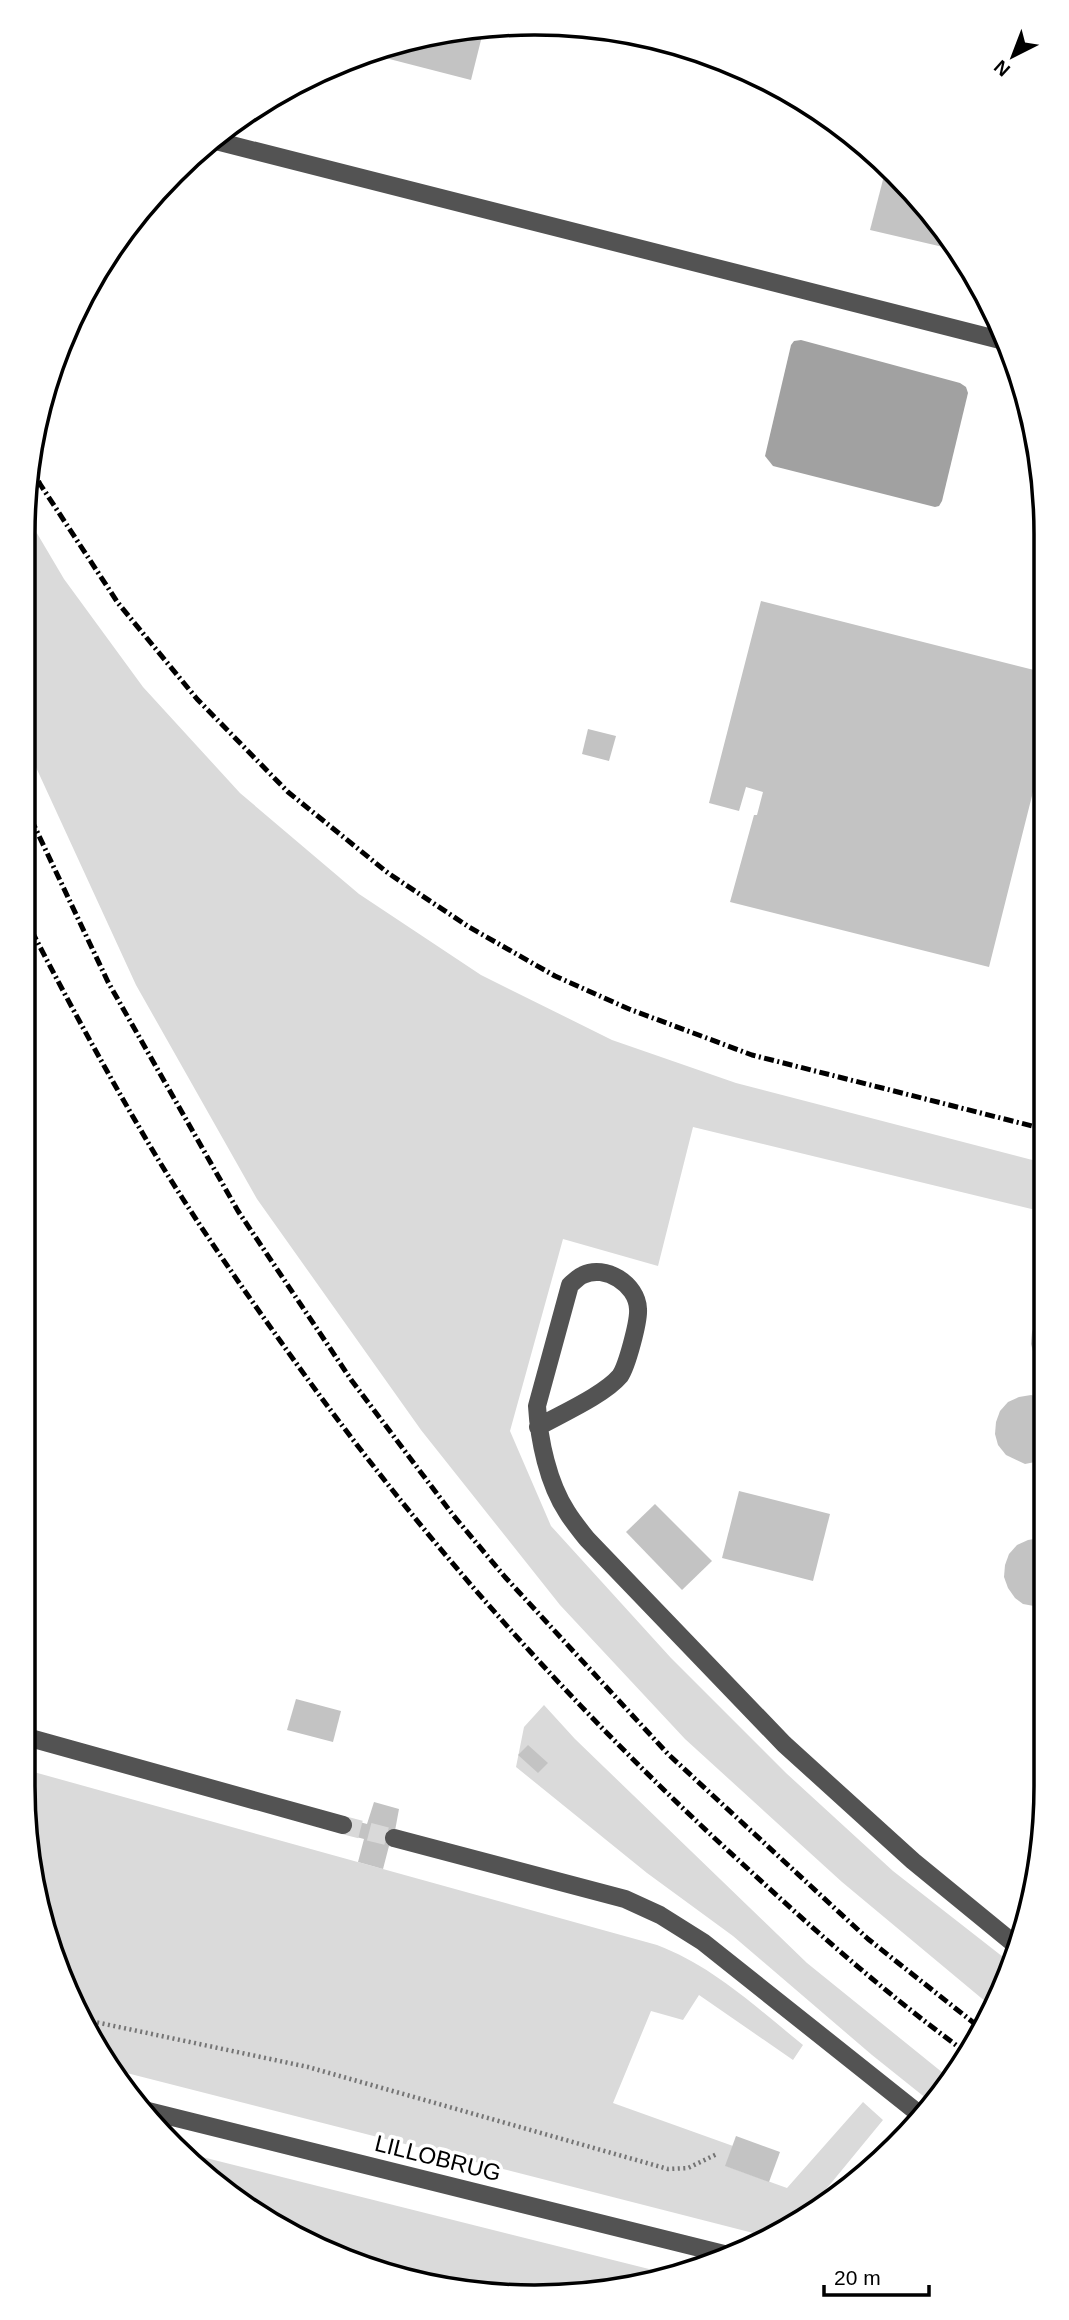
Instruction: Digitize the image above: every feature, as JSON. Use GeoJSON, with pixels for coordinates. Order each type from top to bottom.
{"type":"FeatureCollection","features":[{"type":"Feature","properties":{"kind":"street"},"geometry":{"type":"LineString","coordinates":[[224,143],[994,338]]}},
{"type":"Feature","properties":{"kind":"street"},"geometry":{"type":"LineString","coordinates":[[538,1427],[608,1387],[621,1375],[628,1359],[638,1309],[633,1293],[620,1279],[605,1273],[584,1274],[570,1285],[537,1406],[538,1427],[553,1484],[566,1511],[587,1539],[783,1744],[914,1861],[1009,1940]]}},
{"type":"Feature","properties":{"kind":"street"},"geometry":{"type":"LineString","coordinates":[[35,1739],[343,1825]]}},
{"type":"Feature","properties":{"kind":"street"},"geometry":{"type":"LineString","coordinates":[[394,1838],[625,1899],[660,1915],[704,1942],[914,2110]]}},
{"type":"Feature","properties":{"kind":"street","name":"LILLOBRUG"},"geometry":{"type":"LineString","coordinates":[[158,2113],[714,2251]]}},
{"type":"Feature","properties":{"kind":"path"},"geometry":{"type":"LineString","coordinates":[[95,2022],[308,2067],[668,2169],[688,2168],[717,2154]]}},
{"type":"Feature","properties":{"kind":"shaded area"},"geometry":{"type":"Polygon","coordinates":[[[801,340],[960,383],[966,387],[968,393],[939,506],[773,466],[765,456],[791,345],[794,341],[801,340]]]}},
{"type":"Feature","properties":{"kind":"shaded area"},"geometry":{"type":"Polygon","coordinates":[[[35,530],[64,579],[143,687],[240,793],[359,894],[481,975],[612,1040],[736,1083],[1034,1160],[1034,1210],[693,1127],[658,1266],[563,1239],[510,1431],[551,1526],[671,1658],[786,1773],[893,1871],[1003,1957],[985,2001],[842,1882],[685,1739],[560,1605],[421,1430],[257,1199],[136,985],[35,765],[35,530]]]}},
{"type":"Feature","properties":{"kind":"shaded area"},"geometry":{"type":"Polygon","coordinates":[[[544,1705],[575,1739],[807,1963],[943,2073],[925,2097],[733,1936],[647,1873],[516,1767],[524,1727],[544,1705]]]}},
{"type":"Feature","properties":{"kind":"shaded area"},"geometry":{"type":"Polygon","coordinates":[[[35,1772],[657,1945],[716,1976],[803,2045],[793,2060],[699,1995],[683,2020],[651,2011],[613,2103],[733,2146],[726,2166],[787,2188],[863,2102],[883,2120],[823,2194],[754,2233],[126,2073],[102,2035],[73,1977],[52,1915],[39,1851],[35,1772]]]}},
{"type":"Feature","properties":{"kind":"shaded area"},"geometry":{"type":"Polygon","coordinates":[[[200,2157],[654,2270],[600,2281],[534,2285],[469,2281],[405,2268],[343,2247],[285,2218],[230,2182],[200,2157]]]}},
{"type":"Feature","properties":{"kind":"building"},"geometry":{"type":"Polygon","coordinates":[[[482,38],[471,80],[386,58],[437,45],[482,38]]]}},
{"type":"Feature","properties":{"kind":"building"},"geometry":{"type":"Polygon","coordinates":[[[884,177],[943,247],[870,230],[884,177]]]}},
{"type":"Feature","properties":{"kind":"building"},"geometry":{"type":"Polygon","coordinates":[[[761,601],[1034,670],[1034,788],[989,967],[730,902],[763,792],[746,787],[739,811],[709,803],[761,601]]]}},
{"type":"Feature","properties":{"kind":"building"},"geometry":{"type":"Polygon","coordinates":[[[588,729],[616,736],[609,761],[582,754],[588,729]]]}},
{"type":"Feature","properties":{"kind":"building"},"geometry":{"type":"Polygon","coordinates":[[[1034,1326],[1034,1355],[1031,1344],[1034,1326]]]}},
{"type":"Feature","properties":{"kind":"building"},"geometry":{"type":"Polygon","coordinates":[[[1034,1396],[1034,1462],[1025,1464],[1006,1455],[998,1445],[995,1434],[1000,1411],[1008,1402],[1019,1397],[1034,1396]]]}},
{"type":"Feature","properties":{"kind":"building"},"geometry":{"type":"Polygon","coordinates":[[[739,1491],[830,1514],[813,1581],[722,1558],[739,1491]]]}},
{"type":"Feature","properties":{"kind":"building"},"geometry":{"type":"Polygon","coordinates":[[[655,1504],[712,1561],[682,1590],[626,1532],[655,1504]]]}},
{"type":"Feature","properties":{"kind":"building"},"geometry":{"type":"Polygon","coordinates":[[[1034,1539],[1034,1606],[1023,1604],[1015,1598],[1004,1577],[1009,1554],[1017,1545],[1034,1539]]]}},
{"type":"Feature","properties":{"kind":"building"},"geometry":{"type":"Polygon","coordinates":[[[296,1699],[341,1711],[333,1742],[287,1730],[296,1699]]]}},
{"type":"Feature","properties":{"kind":"building"},"geometry":{"type":"Polygon","coordinates":[[[528,1745],[548,1763],[538,1773],[518,1755],[528,1745]]]}},
{"type":"Feature","properties":{"kind":"building"},"geometry":{"type":"Polygon","coordinates":[[[374,1802],[399,1809],[392,1847],[389,1846],[383,1869],[358,1862],[364,1839],[341,1833],[345,1818],[367,1824],[374,1802]]]}},
{"type":"Feature","properties":{"kind":"building"},"geometry":{"type":"Polygon","coordinates":[[[736,2136],[780,2152],[769,2182],[725,2166],[736,2136]]]}},
{"type":"Feature","properties":{"kind":"tunnel"},"geometry":{"type":"LineString","coordinates":[[343,1825],[394,1838]]}},
{"type":"Feature","properties":{"kind":"railway"},"geometry":{"type":"LineString","coordinates":[[38,480],[118,603],[197,699],[288,792],[388,873],[469,927],[555,976],[629,1009],[752,1055],[1034,1126]]}},
{"type":"Feature","properties":{"kind":"railway"},"geometry":{"type":"LineString","coordinates":[[35,827],[108,982],[238,1211],[352,1381],[453,1515],[505,1577],[668,1754],[868,1939],[973,2023]]}},
{"type":"Feature","properties":{"kind":"railway"},"geometry":{"type":"LineString","coordinates":[[35,937],[121,1096],[201,1227],[333,1413],[442,1551],[559,1683],[683,1808],[826,1939],[959,2047]]}}]}
